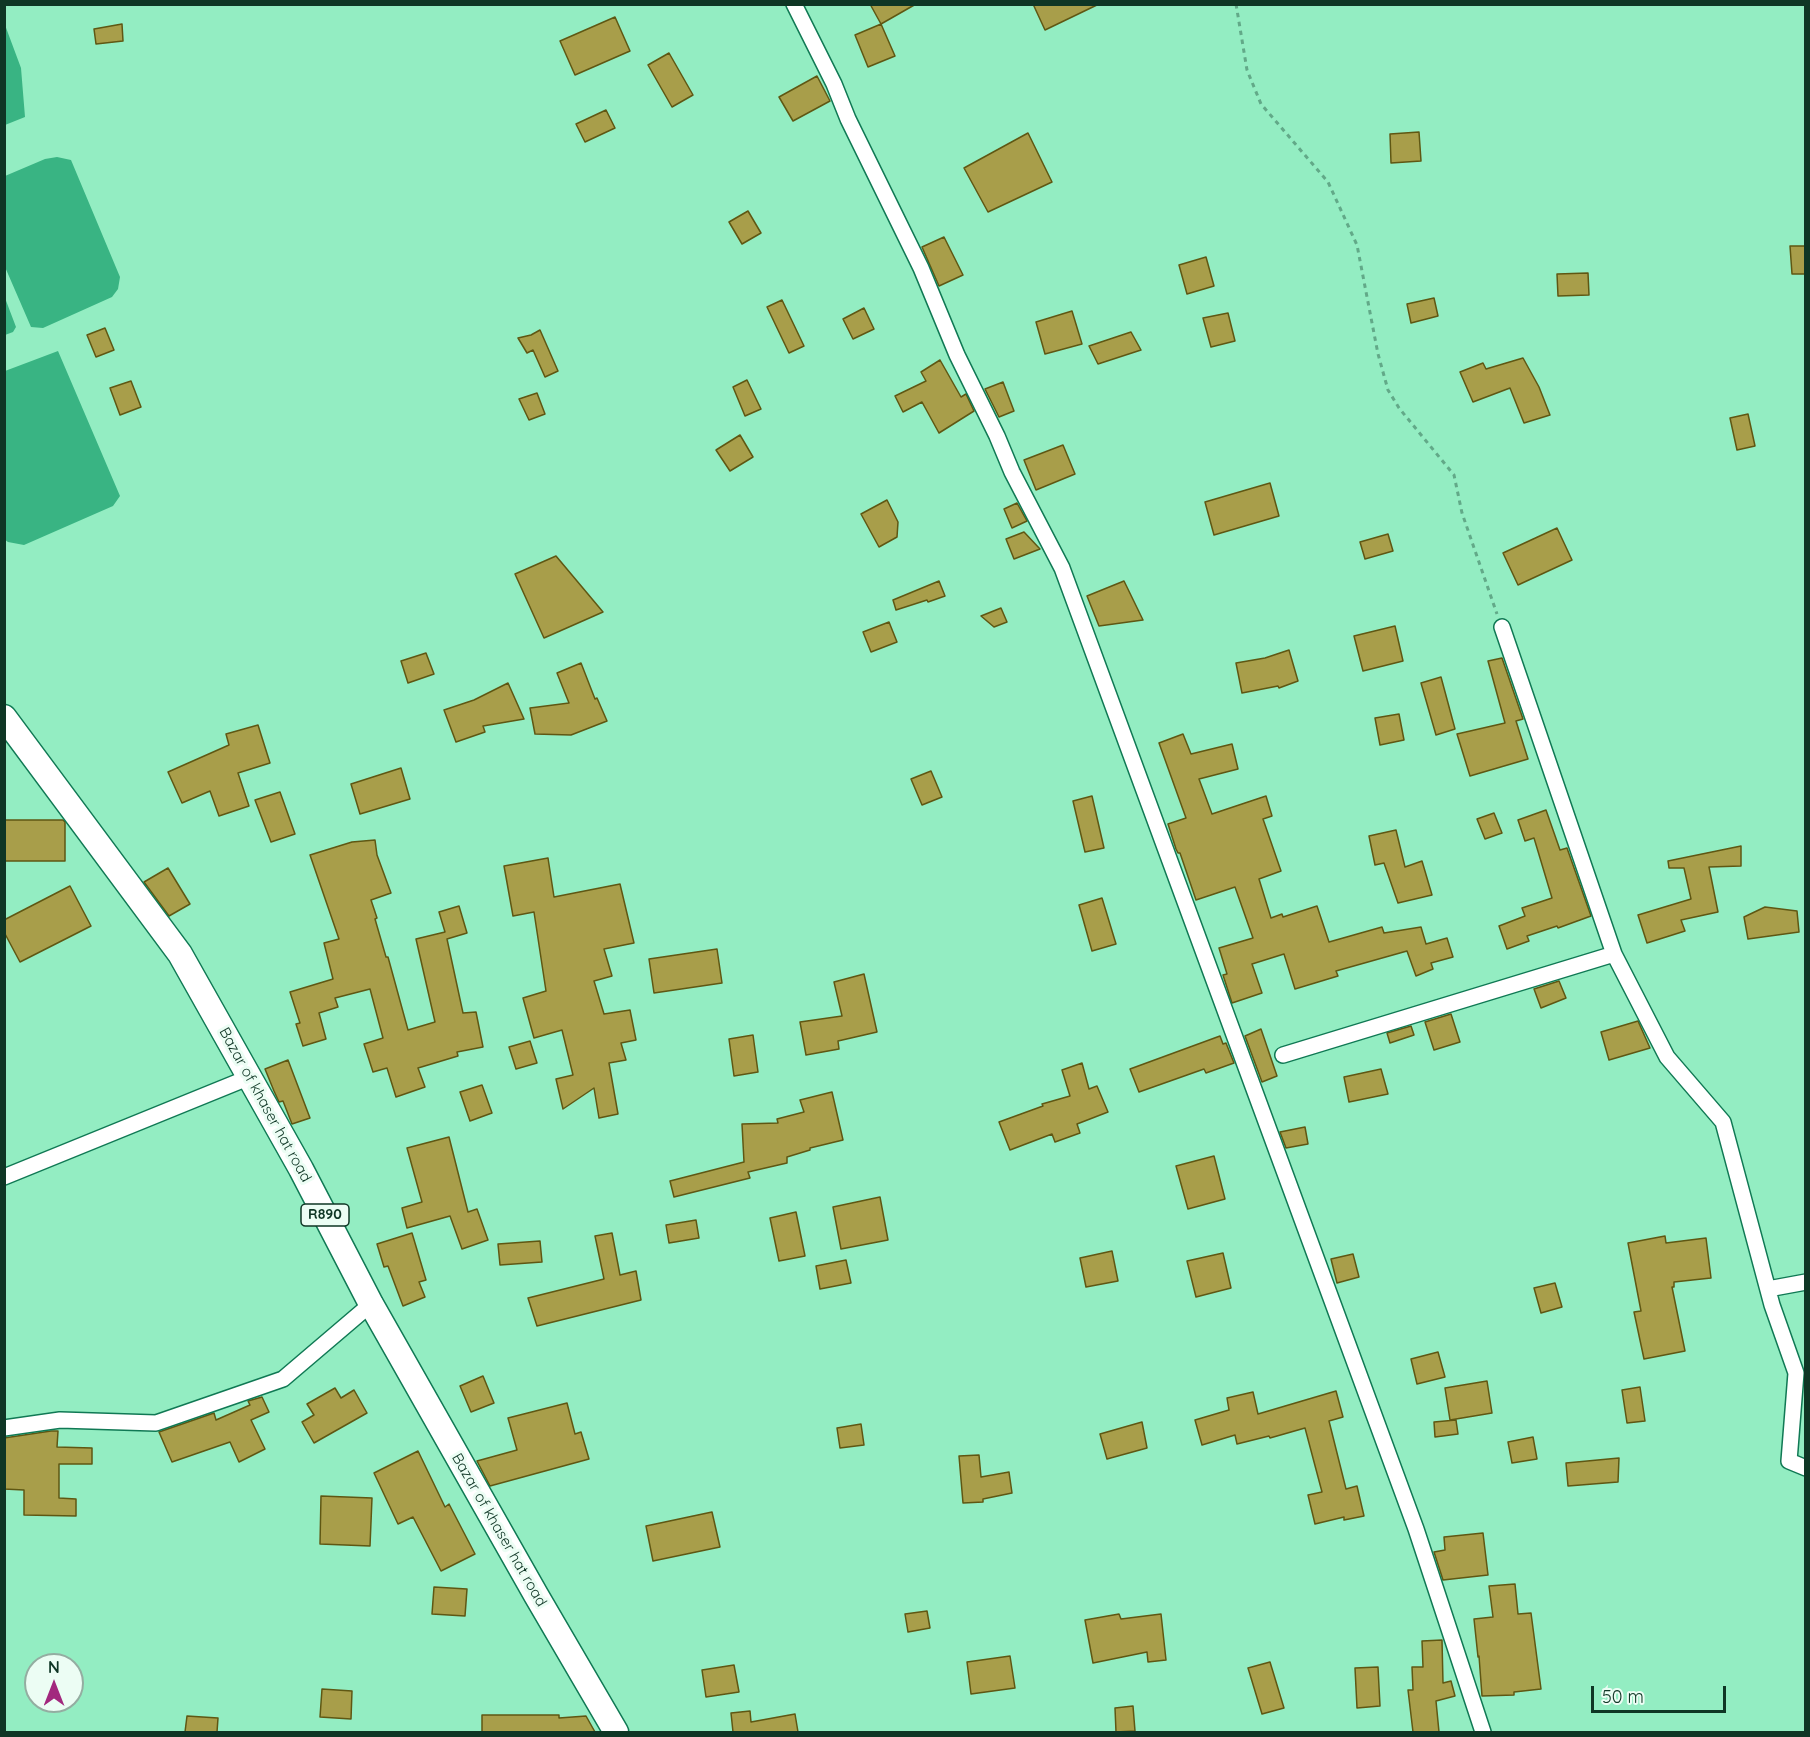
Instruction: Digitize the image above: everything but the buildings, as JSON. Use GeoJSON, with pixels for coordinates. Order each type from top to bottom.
{"type":"FeatureCollection","features":[{"type":"Feature","properties":{"kind":"main road","name":"Bazar of khaser hat road"},"geometry":{"type":"LineString","coordinates":[[4,717],[180,954],[301,1169],[371,1304],[616,1732]]}},
{"type":"Feature","properties":{"kind":"street"},"geometry":{"type":"LineString","coordinates":[[794,4],[916,258],[957,355],[1012,472],[1062,568],[1416,1529],[1483,1732]]}},
{"type":"Feature","properties":{"kind":"street"},"geometry":{"type":"LineString","coordinates":[[1502,627],[1614,954],[1667,1057],[1723,1122],[1768,1289],[1796,1373],[1789,1461],[1806,1468]]}},
{"type":"Feature","properties":{"kind":"street"},"geometry":{"type":"LineString","coordinates":[[1283,1055],[1614,954]]}},
{"type":"Feature","properties":{"kind":"street"},"geometry":{"type":"LineString","coordinates":[[4,1177],[250,1077]]}},
{"type":"Feature","properties":{"kind":"street"},"geometry":{"type":"LineString","coordinates":[[1768,1289],[1806,1282]]}},
{"type":"Feature","properties":{"kind":"street"},"geometry":{"type":"LineString","coordinates":[[4,1428],[60,1420],[156,1423],[283,1379],[371,1304]]}},
{"type":"Feature","properties":{"kind":"path"},"geometry":{"type":"LineString","coordinates":[[1236,4],[1247,70],[1261,104],[1328,182],[1357,245],[1378,354],[1388,390],[1399,408],[1454,475],[1462,513],[1502,627]]}},
{"type":"Feature","properties":{"kind":"shaded area"},"geometry":{"type":"Polygon","coordinates":[[[5,25],[21,68],[25,117],[5,125],[5,25]]]}},
{"type":"Feature","properties":{"kind":"shaded area"},"geometry":{"type":"Polygon","coordinates":[[[57,157],[71,160],[120,277],[118,289],[112,297],[43,328],[31,327],[5,267],[5,176],[45,159],[57,157]]]}},
{"type":"Feature","properties":{"kind":"shaded area"},"geometry":{"type":"Polygon","coordinates":[[[5,298],[16,327],[13,332],[5,335],[5,298]]]}},
{"type":"Feature","properties":{"kind":"shaded area"},"geometry":{"type":"Polygon","coordinates":[[[58,351],[120,496],[113,506],[24,545],[8,542],[4,539],[5,371],[58,351]]]}}]}
